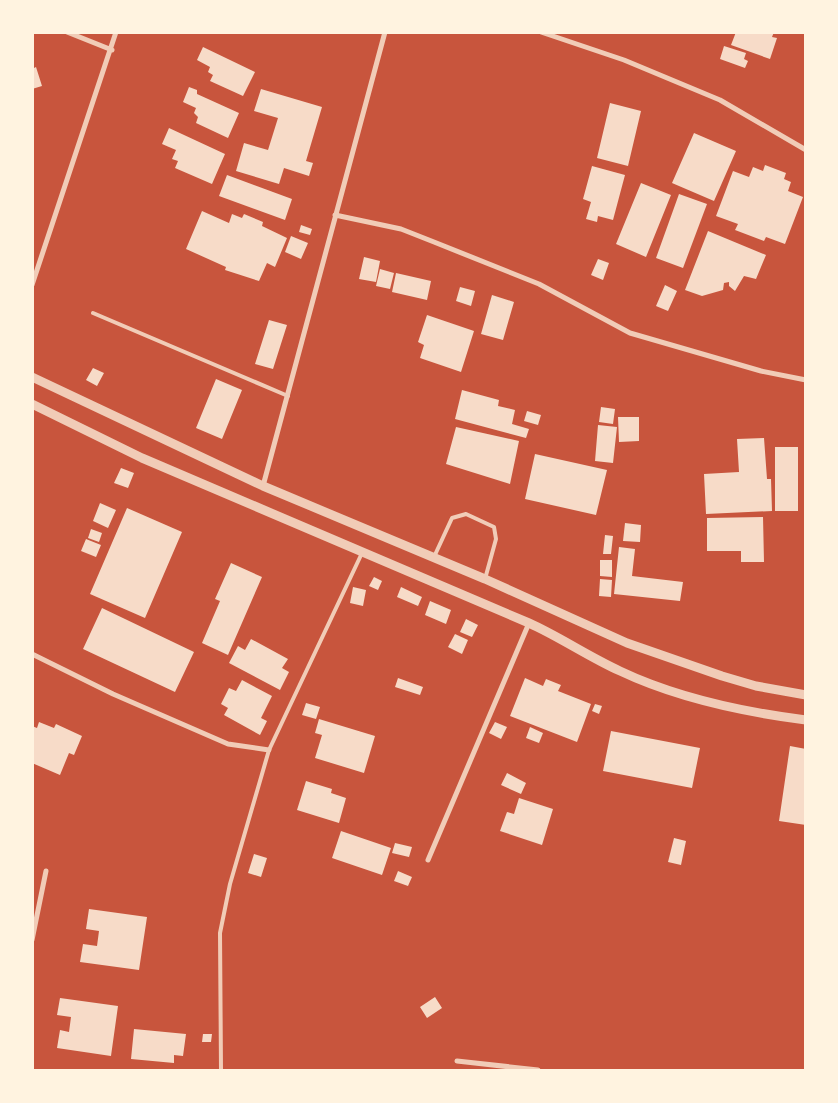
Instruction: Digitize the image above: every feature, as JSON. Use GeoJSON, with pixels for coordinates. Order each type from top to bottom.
{"type":"FeatureCollection","features":[{"type":"Feature","properties":{"kind":"street"},"geometry":{"type":"LineString","coordinates":[[67,32],[112,50]]}},
{"type":"Feature","properties":{"kind":"street"},"geometry":{"type":"LineString","coordinates":[[32,286],[112,50],[116,32]]}},
{"type":"Feature","properties":{"kind":"street"},"geometry":{"type":"LineString","coordinates":[[262,486],[288,396],[385,32]]}},
{"type":"Feature","properties":{"kind":"street"},"geometry":{"type":"LineString","coordinates":[[541,32],[624,60],[720,100],[806,150]]}},
{"type":"Feature","properties":{"kind":"street"},"geometry":{"type":"LineString","coordinates":[[335,215],[401,229],[434,242],[539,284],[630,333],[761,371],[806,380]]}},
{"type":"Feature","properties":{"kind":"street"},"geometry":{"type":"LineString","coordinates":[[32,377],[262,486],[485,579],[627,643],[756,686],[806,695]]}},
{"type":"Feature","properties":{"kind":"street"},"geometry":{"type":"LineString","coordinates":[[32,404],[142,458],[529,623],[557,636],[620,671],[670,691],[775,716],[806,720]]}},
{"type":"Feature","properties":{"kind":"street"},"geometry":{"type":"LineString","coordinates":[[428,860],[529,623]]}},
{"type":"Feature","properties":{"kind":"street"},"geometry":{"type":"LineString","coordinates":[[32,654],[113,694],[228,744],[269,750]]}},
{"type":"Feature","properties":{"kind":"street"},"geometry":{"type":"LineString","coordinates":[[32,940],[46,870]]}},
{"type":"Feature","properties":{"kind":"street"},"geometry":{"type":"LineString","coordinates":[[457,1061],[538,1070]]}},
{"type":"Feature","properties":{"kind":"lane"},"geometry":{"type":"LineString","coordinates":[[93,312],[288,396]]}},
{"type":"Feature","properties":{"kind":"lane"},"geometry":{"type":"LineString","coordinates":[[434,558],[452,518],[466,514],[494,527],[496,539],[485,579]]}},
{"type":"Feature","properties":{"kind":"lane"},"geometry":{"type":"LineString","coordinates":[[221,1070],[220,933],[230,884],[269,750],[362,553]]}},
{"type":"Feature","properties":{"kind":"building"},"geometry":{"type":"Polygon","coordinates":[[[736,32],[774,32],[772,37],[777,38],[770,59],[731,45],[736,32]]]}},
{"type":"Feature","properties":{"kind":"building"},"geometry":{"type":"Polygon","coordinates":[[[724,46],[746,53],[744,59],[748,61],[745,68],[720,59],[724,46]]]}},
{"type":"Feature","properties":{"kind":"building"},"geometry":{"type":"Polygon","coordinates":[[[203,47],[255,72],[243,96],[210,81],[213,75],[208,72],[210,67],[197,60],[203,47]]]}},
{"type":"Feature","properties":{"kind":"building"},"geometry":{"type":"Polygon","coordinates":[[[36,67],[42,86],[32,89],[32,69],[36,67]]]}},
{"type":"Feature","properties":{"kind":"building"},"geometry":{"type":"Polygon","coordinates":[[[189,87],[197,90],[197,94],[239,113],[228,138],[196,123],[198,117],[194,113],[196,108],[183,102],[189,87]]]}},
{"type":"Feature","properties":{"kind":"building"},"geometry":{"type":"Polygon","coordinates":[[[261,89],[322,107],[306,161],[313,163],[309,176],[284,168],[279,184],[236,171],[244,143],[268,150],[278,118],[254,111],[261,89]]]}},
{"type":"Feature","properties":{"kind":"building"},"geometry":{"type":"Polygon","coordinates":[[[610,103],[641,111],[628,166],[597,158],[610,103]]]}},
{"type":"Feature","properties":{"kind":"building"},"geometry":{"type":"Polygon","coordinates":[[[169,128],[225,154],[212,184],[175,168],[178,161],[172,159],[176,150],[162,144],[169,128]]]}},
{"type":"Feature","properties":{"kind":"building"},"geometry":{"type":"Polygon","coordinates":[[[694,133],[736,151],[714,201],[672,183],[694,133]]]}},
{"type":"Feature","properties":{"kind":"building"},"geometry":{"type":"Polygon","coordinates":[[[765,165],[786,173],[784,179],[791,182],[788,191],[803,197],[785,244],[766,237],[764,241],[735,230],[738,224],[716,216],[733,171],[749,177],[753,167],[763,171],[765,165]]]}},
{"type":"Feature","properties":{"kind":"building"},"geometry":{"type":"Polygon","coordinates":[[[592,166],[625,175],[613,220],[598,216],[597,222],[586,219],[591,202],[583,199],[592,166]]]}},
{"type":"Feature","properties":{"kind":"building"},"geometry":{"type":"Polygon","coordinates":[[[227,175],[292,199],[285,220],[219,196],[227,175]]]}},
{"type":"Feature","properties":{"kind":"building"},"geometry":{"type":"Polygon","coordinates":[[[641,183],[671,195],[646,257],[616,244],[641,183]]]}},
{"type":"Feature","properties":{"kind":"building"},"geometry":{"type":"Polygon","coordinates":[[[679,194],[707,204],[683,268],[656,258],[679,194]]]}},
{"type":"Feature","properties":{"kind":"building"},"geometry":{"type":"Polygon","coordinates":[[[202,211],[229,223],[232,214],[242,218],[244,214],[263,222],[262,226],[287,238],[275,267],[267,263],[259,281],[225,270],[226,267],[186,249],[202,211]]]}},
{"type":"Feature","properties":{"kind":"building"},"geometry":{"type":"Polygon","coordinates":[[[301,225],[312,229],[310,235],[299,232],[301,225]]]}},
{"type":"Feature","properties":{"kind":"building"},"geometry":{"type":"Polygon","coordinates":[[[708,231],[766,255],[756,279],[744,276],[735,291],[729,286],[729,282],[724,283],[723,290],[702,296],[685,290],[708,231]]]}},
{"type":"Feature","properties":{"kind":"building"},"geometry":{"type":"Polygon","coordinates":[[[291,236],[308,243],[301,259],[285,252],[291,236]]]}},
{"type":"Feature","properties":{"kind":"building"},"geometry":{"type":"Polygon","coordinates":[[[364,257],[380,261],[376,282],[359,279],[364,257]]]}},
{"type":"Feature","properties":{"kind":"building"},"geometry":{"type":"Polygon","coordinates":[[[598,259],[609,263],[603,280],[591,275],[598,259]]]}},
{"type":"Feature","properties":{"kind":"building"},"geometry":{"type":"Polygon","coordinates":[[[380,269],[394,273],[390,289],[376,286],[380,269]]]}},
{"type":"Feature","properties":{"kind":"building"},"geometry":{"type":"Polygon","coordinates":[[[396,273],[431,281],[427,300],[392,292],[396,273]]]}},
{"type":"Feature","properties":{"kind":"building"},"geometry":{"type":"Polygon","coordinates":[[[665,285],[677,291],[668,311],[656,306],[665,285]]]}},
{"type":"Feature","properties":{"kind":"building"},"geometry":{"type":"Polygon","coordinates":[[[460,287],[475,291],[471,306],[456,301],[460,287]]]}},
{"type":"Feature","properties":{"kind":"building"},"geometry":{"type":"Polygon","coordinates":[[[492,295],[514,302],[503,340],[481,334],[492,295]]]}},
{"type":"Feature","properties":{"kind":"building"},"geometry":{"type":"Polygon","coordinates":[[[427,315],[474,331],[461,372],[420,358],[424,345],[418,342],[427,315]]]}},
{"type":"Feature","properties":{"kind":"building"},"geometry":{"type":"Polygon","coordinates":[[[269,320],[287,325],[273,369],[255,364],[269,320]]]}},
{"type":"Feature","properties":{"kind":"building"},"geometry":{"type":"Polygon","coordinates":[[[93,368],[104,373],[97,386],[86,380],[93,368]]]}},
{"type":"Feature","properties":{"kind":"building"},"geometry":{"type":"Polygon","coordinates":[[[216,379],[242,390],[222,439],[196,428],[216,379]]]}},
{"type":"Feature","properties":{"kind":"building"},"geometry":{"type":"Polygon","coordinates":[[[462,390],[499,400],[498,406],[515,410],[512,424],[529,429],[526,438],[455,419],[462,390]]]}},
{"type":"Feature","properties":{"kind":"building"},"geometry":{"type":"Polygon","coordinates":[[[601,407],[615,409],[613,424],[599,422],[601,407]]]}},
{"type":"Feature","properties":{"kind":"building"},"geometry":{"type":"Polygon","coordinates":[[[527,411],[541,415],[538,425],[524,421],[527,411]]]}},
{"type":"Feature","properties":{"kind":"building"},"geometry":{"type":"Polygon","coordinates":[[[618,417],[639,417],[639,441],[619,442],[618,417]]]}},
{"type":"Feature","properties":{"kind":"building"},"geometry":{"type":"Polygon","coordinates":[[[598,425],[617,427],[613,463],[595,461],[598,425]]]}},
{"type":"Feature","properties":{"kind":"building"},"geometry":{"type":"Polygon","coordinates":[[[456,427],[519,441],[510,484],[446,464],[456,427]]]}},
{"type":"Feature","properties":{"kind":"building"},"geometry":{"type":"Polygon","coordinates":[[[764,438],[767,479],[771,479],[772,511],[706,514],[704,474],[739,472],[737,439],[764,438]]]}},
{"type":"Feature","properties":{"kind":"building"},"geometry":{"type":"Polygon","coordinates":[[[775,447],[798,447],[798,511],[775,511],[775,447]]]}},
{"type":"Feature","properties":{"kind":"building"},"geometry":{"type":"Polygon","coordinates":[[[535,454],[607,470],[596,515],[525,499],[535,454]]]}},
{"type":"Feature","properties":{"kind":"building"},"geometry":{"type":"Polygon","coordinates":[[[121,468],[134,473],[128,488],[114,483],[121,468]]]}},
{"type":"Feature","properties":{"kind":"building"},"geometry":{"type":"Polygon","coordinates":[[[100,503],[116,510],[108,528],[93,521],[100,503]]]}},
{"type":"Feature","properties":{"kind":"building"},"geometry":{"type":"Polygon","coordinates":[[[127,508],[182,532],[145,618],[90,594],[127,508]]]}},
{"type":"Feature","properties":{"kind":"building"},"geometry":{"type":"Polygon","coordinates":[[[763,517],[764,562],[741,562],[741,551],[707,551],[707,518],[763,517]]]}},
{"type":"Feature","properties":{"kind":"building"},"geometry":{"type":"Polygon","coordinates":[[[625,523],[641,525],[640,542],[623,541],[625,523]]]}},
{"type":"Feature","properties":{"kind":"building"},"geometry":{"type":"Polygon","coordinates":[[[91,529],[102,533],[99,542],[88,538],[91,529]]]}},
{"type":"Feature","properties":{"kind":"building"},"geometry":{"type":"Polygon","coordinates":[[[605,535],[613,536],[611,554],[603,554],[605,535]]]}},
{"type":"Feature","properties":{"kind":"building"},"geometry":{"type":"Polygon","coordinates":[[[86,539],[101,545],[96,557],[81,551],[86,539]]]}},
{"type":"Feature","properties":{"kind":"building"},"geometry":{"type":"Polygon","coordinates":[[[619,547],[635,549],[632,576],[683,582],[680,601],[614,594],[619,547]]]}},
{"type":"Feature","properties":{"kind":"building"},"geometry":{"type":"Polygon","coordinates":[[[600,560],[612,560],[612,577],[600,576],[600,560]]]}},
{"type":"Feature","properties":{"kind":"building"},"geometry":{"type":"Polygon","coordinates":[[[231,563],[262,577],[228,655],[202,643],[220,601],[215,599],[231,563]]]}},
{"type":"Feature","properties":{"kind":"building"},"geometry":{"type":"Polygon","coordinates":[[[374,577],[382,581],[378,590],[369,586],[374,577]]]}},
{"type":"Feature","properties":{"kind":"building"},"geometry":{"type":"Polygon","coordinates":[[[600,579],[612,580],[611,597],[599,596],[600,579]]]}},
{"type":"Feature","properties":{"kind":"building"},"geometry":{"type":"Polygon","coordinates":[[[353,587],[366,590],[363,606],[350,603],[353,587]]]}},
{"type":"Feature","properties":{"kind":"building"},"geometry":{"type":"Polygon","coordinates":[[[401,587],[422,597],[418,606],[397,597],[401,587]]]}},
{"type":"Feature","properties":{"kind":"building"},"geometry":{"type":"Polygon","coordinates":[[[430,601],[451,610],[446,624],[425,615],[430,601]]]}},
{"type":"Feature","properties":{"kind":"building"},"geometry":{"type":"Polygon","coordinates":[[[102,608],[194,652],[175,692],[83,649],[102,608]]]}},
{"type":"Feature","properties":{"kind":"building"},"geometry":{"type":"Polygon","coordinates":[[[466,619],[478,625],[472,637],[460,632],[466,619]]]}},
{"type":"Feature","properties":{"kind":"building"},"geometry":{"type":"Polygon","coordinates":[[[455,634],[468,640],[462,654],[448,647],[455,634]]]}},
{"type":"Feature","properties":{"kind":"building"},"geometry":{"type":"Polygon","coordinates":[[[251,639],[288,659],[282,668],[289,672],[280,690],[229,663],[238,646],[245,650],[251,639]]]}},
{"type":"Feature","properties":{"kind":"building"},"geometry":{"type":"Polygon","coordinates":[[[398,678],[423,687],[420,695],[395,687],[398,678]]]}},
{"type":"Feature","properties":{"kind":"building"},"geometry":{"type":"Polygon","coordinates":[[[525,678],[543,686],[546,679],[561,685],[558,691],[591,704],[577,742],[510,716],[525,678]]]}},
{"type":"Feature","properties":{"kind":"building"},"geometry":{"type":"Polygon","coordinates":[[[242,680],[272,696],[261,718],[267,721],[260,735],[224,715],[228,708],[221,704],[229,688],[236,691],[242,680]]]}},
{"type":"Feature","properties":{"kind":"building"},"geometry":{"type":"Polygon","coordinates":[[[306,703],[320,707],[316,719],[302,715],[306,703]]]}},
{"type":"Feature","properties":{"kind":"building"},"geometry":{"type":"Polygon","coordinates":[[[595,704],[602,706],[599,714],[592,711],[595,704]]]}},
{"type":"Feature","properties":{"kind":"building"},"geometry":{"type":"Polygon","coordinates":[[[319,719],[375,736],[364,773],[315,758],[322,735],[315,733],[319,719]]]}},
{"type":"Feature","properties":{"kind":"building"},"geometry":{"type":"Polygon","coordinates":[[[39,722],[54,728],[56,724],[82,736],[74,755],[69,753],[60,775],[32,763],[32,726],[37,728],[39,722]]]}},
{"type":"Feature","properties":{"kind":"building"},"geometry":{"type":"Polygon","coordinates":[[[495,722],[507,727],[501,739],[489,733],[495,722]]]}},
{"type":"Feature","properties":{"kind":"building"},"geometry":{"type":"Polygon","coordinates":[[[530,727],[543,733],[539,743],[526,738],[530,727]]]}},
{"type":"Feature","properties":{"kind":"building"},"geometry":{"type":"Polygon","coordinates":[[[611,731],[700,748],[692,788],[603,771],[611,731]]]}},
{"type":"Feature","properties":{"kind":"building"},"geometry":{"type":"Polygon","coordinates":[[[790,746],[806,749],[806,825],[779,821],[790,746]]]}},
{"type":"Feature","properties":{"kind":"building"},"geometry":{"type":"Polygon","coordinates":[[[507,773],[526,783],[521,794],[501,785],[507,773]]]}},
{"type":"Feature","properties":{"kind":"building"},"geometry":{"type":"Polygon","coordinates":[[[306,781],[332,789],[331,793],[346,798],[339,823],[297,810],[306,781]]]}},
{"type":"Feature","properties":{"kind":"building"},"geometry":{"type":"Polygon","coordinates":[[[519,798],[553,809],[542,845],[500,831],[507,812],[514,814],[519,798]]]}},
{"type":"Feature","properties":{"kind":"building"},"geometry":{"type":"Polygon","coordinates":[[[341,831],[391,848],[382,875],[332,858],[341,831]]]}},
{"type":"Feature","properties":{"kind":"building"},"geometry":{"type":"Polygon","coordinates":[[[674,838],[686,841],[681,865],[668,862],[674,838]]]}},
{"type":"Feature","properties":{"kind":"building"},"geometry":{"type":"Polygon","coordinates":[[[395,843],[412,847],[409,857],[392,853],[395,843]]]}},
{"type":"Feature","properties":{"kind":"building"},"geometry":{"type":"Polygon","coordinates":[[[254,854],[267,858],[261,877],[248,873],[254,854]]]}},
{"type":"Feature","properties":{"kind":"building"},"geometry":{"type":"Polygon","coordinates":[[[398,871],[412,877],[408,886],[394,881],[398,871]]]}},
{"type":"Feature","properties":{"kind":"building"},"geometry":{"type":"Polygon","coordinates":[[[89,909],[147,917],[139,970],[80,962],[83,944],[97,946],[99,931],[86,929],[89,909]]]}},
{"type":"Feature","properties":{"kind":"building"},"geometry":{"type":"Polygon","coordinates":[[[435,997],[442,1008],[427,1018],[420,1007],[435,997]]]}},
{"type":"Feature","properties":{"kind":"building"},"geometry":{"type":"Polygon","coordinates":[[[60,998],[118,1006],[111,1056],[57,1048],[60,1030],[69,1032],[71,1017],[57,1015],[60,998]]]}},
{"type":"Feature","properties":{"kind":"building"},"geometry":{"type":"Polygon","coordinates":[[[134,1029],[186,1034],[183,1056],[174,1055],[174,1063],[131,1059],[134,1029]]]}},
{"type":"Feature","properties":{"kind":"building"},"geometry":{"type":"Polygon","coordinates":[[[203,1034],[212,1034],[211,1042],[202,1042],[203,1034]]]}}]}
